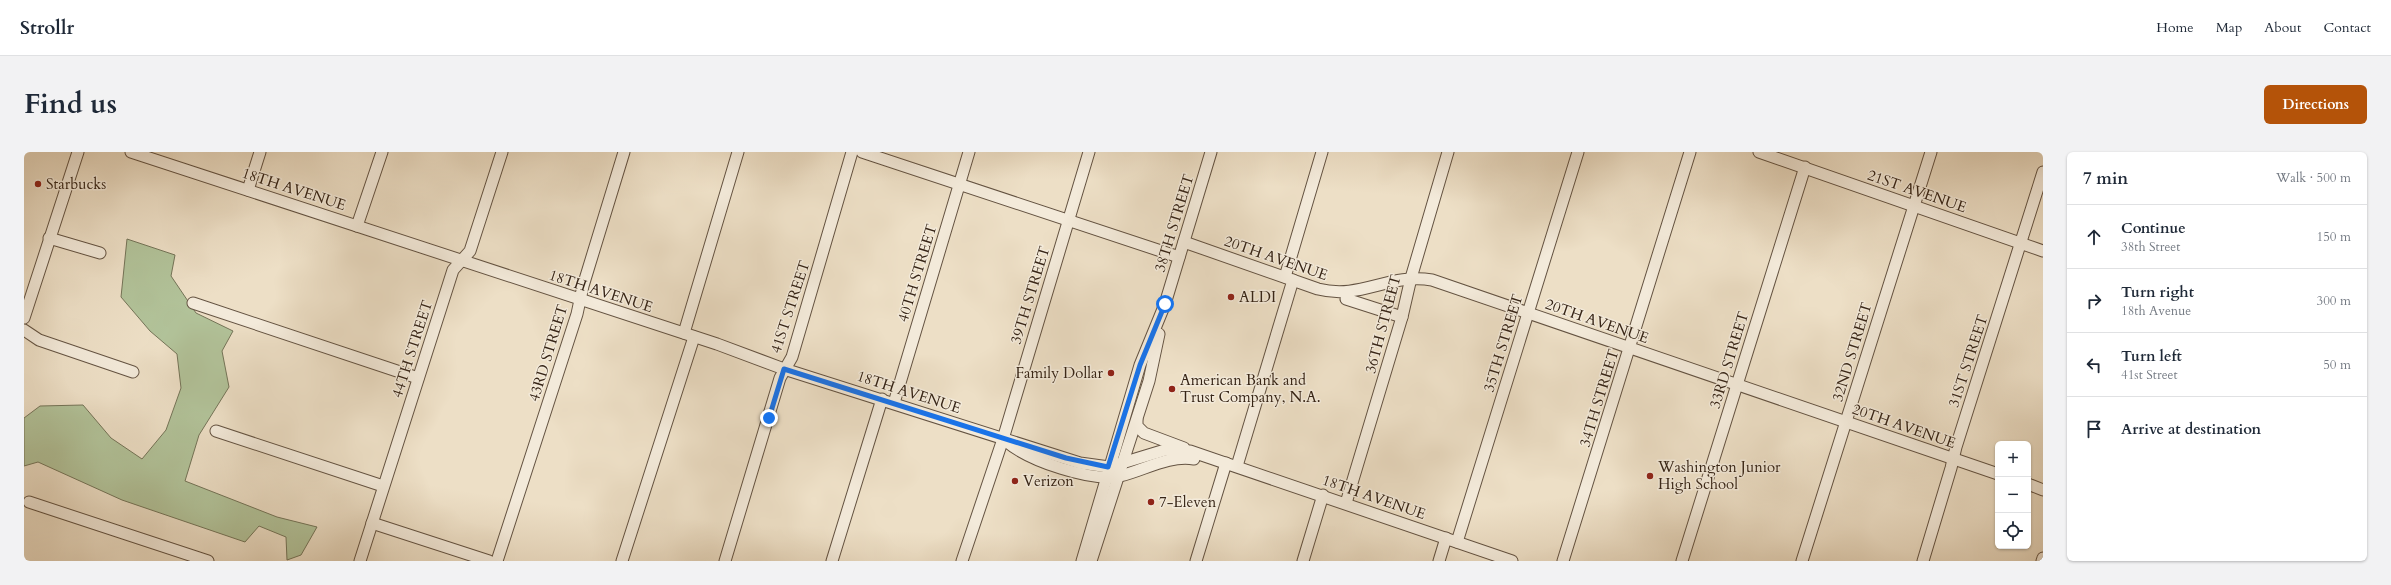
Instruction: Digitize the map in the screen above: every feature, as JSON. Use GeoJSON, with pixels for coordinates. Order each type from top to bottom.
{"type":"FeatureCollection","features":[{"type":"Feature","properties":{"kind":"street"},"geometry":{"type":"LineString","coordinates":[[24,318],[78,152]]}},
{"type":"Feature","properties":{"kind":"street","name":"18TH AVENUE"},"geometry":{"type":"LineString","coordinates":[[131,152],[689,335],[784,369],[882,399],[1003,439],[1015,449],[1040,460],[1088,475],[1107,472],[1123,464],[1165,450],[1190,451],[1232,464],[1512,561]]}},
{"type":"Feature","properties":{"kind":"street"},"geometry":{"type":"LineString","coordinates":[[248,190],[260,152]]}},
{"type":"Feature","properties":{"kind":"street"},"geometry":{"type":"LineString","coordinates":[[357,226],[382,152]]}},
{"type":"Feature","properties":{"kind":"street","name":"44TH STREET"},"geometry":{"type":"LineString","coordinates":[[360,561],[453,270],[470,251],[502,152]]}},
{"type":"Feature","properties":{"kind":"street","name":"43RD STREET"},"geometry":{"type":"LineString","coordinates":[[497,561],[580,300],[624,152]]}},
{"type":"Feature","properties":{"kind":"street"},"geometry":{"type":"LineString","coordinates":[[622,561],[689,335],[738,152]]}},
{"type":"Feature","properties":{"kind":"street","name":"41ST STREET"},"geometry":{"type":"LineString","coordinates":[[724,561],[784,369],[792,357],[852,152]]}},
{"type":"Feature","properties":{"kind":"street"},"geometry":{"type":"LineString","coordinates":[[862,152],[1069,221],[1180,256]]}},
{"type":"Feature","properties":{"kind":"street","name":"40TH STREET"},"geometry":{"type":"LineString","coordinates":[[894,403],[969,152]]}},
{"type":"Feature","properties":{"kind":"street","name":"39TH STREET"},"geometry":{"type":"LineString","coordinates":[[962,561],[1003,439],[1089,152]]}},
{"type":"Feature","properties":{"kind":"street","name":"38TH STREET"},"geometry":{"type":"LineString","coordinates":[[1082,561],[1107,472],[1140,365],[1165,304],[1211,152]]}},
{"type":"Feature","properties":{"kind":"street"},"geometry":{"type":"LineString","coordinates":[[1196,561],[1232,464],[1289,279],[1322,152]]}},
{"type":"Feature","properties":{"kind":"street","name":"36TH STREET"},"geometry":{"type":"LineString","coordinates":[[1346,503],[1402,317],[1411,278],[1448,152]]}},
{"type":"Feature","properties":{"kind":"street","name":"35TH STREET"},"geometry":{"type":"LineString","coordinates":[[1457,542],[1578,152]]}},
{"type":"Feature","properties":{"kind":"street","name":"34TH STREET"},"geometry":{"type":"LineString","coordinates":[[1563,561],[1690,152]]}},
{"type":"Feature","properties":{"kind":"street","name":"21ST AVENUE"},"geometry":{"type":"LineString","coordinates":[[1759,152],[2043,251]]}},
{"type":"Feature","properties":{"kind":"street","name":"32ND STREET"},"geometry":{"type":"LineString","coordinates":[[1802,561],[1930,152]]}},
{"type":"Feature","properties":{"kind":"street","name":"33RD STREET"},"geometry":{"type":"LineString","coordinates":[[1682,561],[1805,168]]}},
{"type":"Feature","properties":{"kind":"street","name":"31ST STREET"},"geometry":{"type":"LineString","coordinates":[[1924,561],[1953,459],[2043,172]]}},
{"type":"Feature","properties":{"kind":"street"},"geometry":{"type":"LineString","coordinates":[[49,238],[100,253]]}},
{"type":"Feature","properties":{"kind":"street","name":"20TH AVENUE"},"geometry":{"type":"LineString","coordinates":[[1184,242],[1318,289],[1340,293],[1411,278],[1432,280],[1995,473]]}},
{"type":"Feature","properties":{"kind":"street"},"geometry":{"type":"LineString","coordinates":[[1346,299],[1402,317]]}},
{"type":"Feature","properties":{"kind":"street"},"geometry":{"type":"LineString","coordinates":[[193,303],[418,378]]}},
{"type":"Feature","properties":{"kind":"street","name":"38TH STREET"},"geometry":{"type":"LineString","coordinates":[[1091,561],[1149,381],[1165,304]]}},
{"type":"Feature","properties":{"kind":"street"},"geometry":{"type":"LineString","coordinates":[[24,330],[39,340],[133,372]]}},
{"type":"Feature","properties":{"kind":"street"},"geometry":{"type":"LineString","coordinates":[[832,561],[882,399]]}},
{"type":"Feature","properties":{"kind":"street"},"geometry":{"type":"LineString","coordinates":[[1137,420],[1137,426],[1144,433],[1190,451]]}},
{"type":"Feature","properties":{"kind":"street"},"geometry":{"type":"LineString","coordinates":[[216,431],[383,486]]}},
{"type":"Feature","properties":{"kind":"street","name":"18TH AVENUE"},"geometry":{"type":"LineString","coordinates":[[1107,472],[1119,476],[1168,460],[1180,458],[1232,464]]}},
{"type":"Feature","properties":{"kind":"street"},"geometry":{"type":"LineString","coordinates":[[2031,485],[2043,490]]}},
{"type":"Feature","properties":{"kind":"street"},"geometry":{"type":"LineString","coordinates":[[1303,561],[1324,496]]}},
{"type":"Feature","properties":{"kind":"street"},"geometry":{"type":"LineString","coordinates":[[29,502],[208,561]]}},
{"type":"Feature","properties":{"kind":"street"},"geometry":{"type":"LineString","coordinates":[[372,523],[489,561]]}},
{"type":"Feature","properties":{"kind":"street"},"geometry":{"type":"LineString","coordinates":[[1439,561],[1446,538]]}},
{"type":"Feature","properties":{"kind":"green space"},"geometry":{"type":"Polygon","coordinates":[[[127,239],[175,255],[171,276],[196,313],[233,331],[222,351],[229,387],[199,435],[185,481],[277,517],[317,527],[301,555],[287,560],[286,537],[259,526],[245,542],[122,500],[38,462],[24,466],[24,418],[40,406],[83,405],[111,438],[142,459],[166,430],[181,388],[177,354],[150,331],[121,297],[127,239]]]}},
{"type":"Feature","properties":{"kind":"place","name":"Starbucks"},"geometry":{"type":"Point","coordinates":[38,184]}},
{"type":"Feature","properties":{"kind":"place","name":"ALDI"},"geometry":{"type":"Point","coordinates":[1231,297]}},
{"type":"Feature","properties":{"kind":"place","name":"Family Dollar"},"geometry":{"type":"Point","coordinates":[1111,373]}},
{"type":"Feature","properties":{"kind":"place","name":"American Bank and Trust Company, N.A."},"geometry":{"type":"Point","coordinates":[1172,389]}},
{"type":"Feature","properties":{"kind":"place","name":"Washington Junior High School"},"geometry":{"type":"Point","coordinates":[1650,476]}},
{"type":"Feature","properties":{"kind":"place","name":"Verizon"},"geometry":{"type":"Point","coordinates":[1015,481]}},
{"type":"Feature","properties":{"kind":"place","name":"7-Eleven"},"geometry":{"type":"Point","coordinates":[1151,502]}},
{"type":"Feature","properties":{"kind":"route"},"geometry":{"type":"LineString","coordinates":[[769,418],[784,369],[858,391],[1003,439],[1080,462],[1099,467],[1108,467],[1140,365],[1165,304]]}}]}
